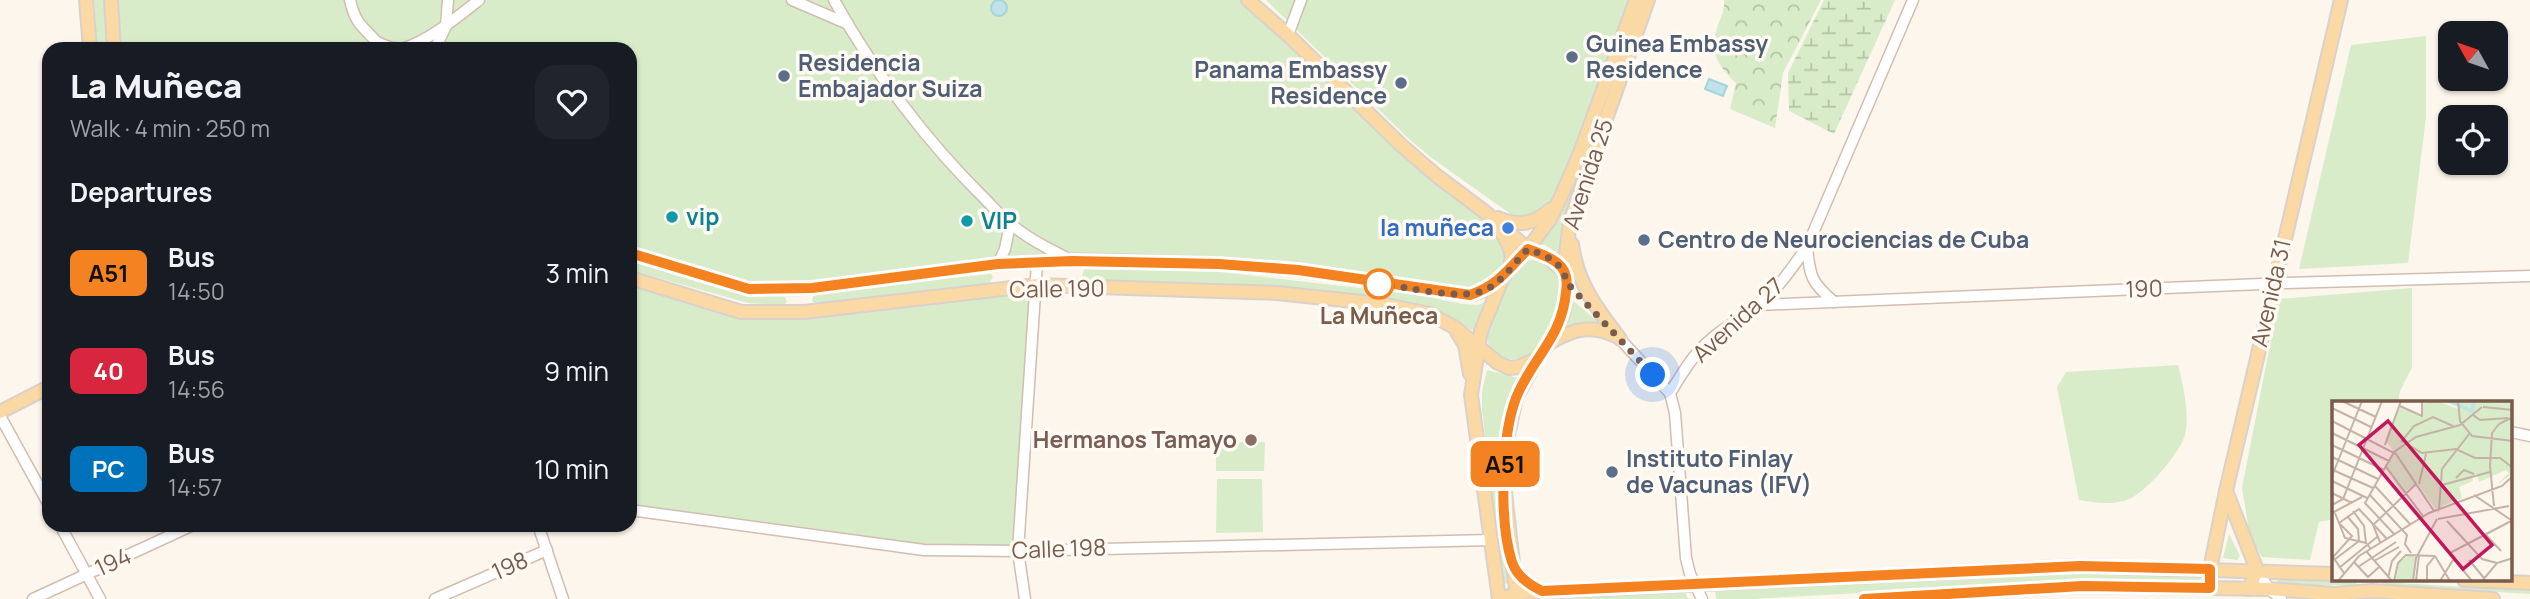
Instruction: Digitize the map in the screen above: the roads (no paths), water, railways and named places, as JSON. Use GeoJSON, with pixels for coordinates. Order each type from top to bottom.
{"type":"FeatureCollection","features":[{"type":"Feature","properties":{"kind":"main road"},"geometry":{"type":"LineString","coordinates":[[86,0],[89,42]]}},
{"type":"Feature","properties":{"kind":"main road"},"geometry":{"type":"LineString","coordinates":[[111,0],[114,42]]}},
{"type":"Feature","properties":{"kind":"main road"},"geometry":{"type":"LineString","coordinates":[[1248,0],[1288,35],[1402,146],[1528,249],[1547,257],[1620,339]]}},
{"type":"Feature","properties":{"kind":"main road","name":"Avenida 25"},"geometry":{"type":"LineString","coordinates":[[1506,274],[1550,219],[1560,199],[1580,153],[1636,0]]}},
{"type":"Feature","properties":{"kind":"main road","name":"Avenida 25"},"geometry":{"type":"LineString","coordinates":[[1517,596],[1504,491],[1508,435],[1516,398],[1537,359],[1550,342],[1563,314],[1570,221],[1648,0]]}},
{"type":"Feature","properties":{"kind":"main road","name":"Avenida 31"},"geometry":{"type":"LineString","coordinates":[[2210,588],[2210,569],[2226,491],[2341,0]]}},
{"type":"Feature","properties":{"kind":"main road"},"geometry":{"type":"LineString","coordinates":[[1485,212],[1510,223],[1528,223],[1544,215],[1560,199]]}},
{"type":"Feature","properties":{"kind":"main road"},"geometry":{"type":"LineString","coordinates":[[1471,396],[1481,331],[1512,262],[1511,250],[1500,230],[1485,212]]}},
{"type":"Feature","properties":{"kind":"main road"},"geometry":{"type":"LineString","coordinates":[[1570,221],[1578,275],[1589,298],[1620,339]]}},
{"type":"Feature","properties":{"kind":"main road","name":"Calle 190"},"geometry":{"type":"LineString","coordinates":[[637,255],[749,289],[801,288],[998,264],[1072,261],[1219,264],[1298,270],[1470,295],[1488,289],[1506,274]]}},
{"type":"Feature","properties":{"kind":"main road"},"geometry":{"type":"LineString","coordinates":[[1072,261],[1073,285]]}},
{"type":"Feature","properties":{"kind":"main road"},"geometry":{"type":"LineString","coordinates":[[998,264],[999,289]]}},
{"type":"Feature","properties":{"kind":"main road","name":"Calle 190"},"geometry":{"type":"LineString","coordinates":[[637,280],[741,312],[804,312],[1037,285],[1277,293],[1381,304],[1430,314],[1454,327],[1487,356],[1509,368],[1537,359]]}},
{"type":"Feature","properties":{"kind":"main road"},"geometry":{"type":"LineString","coordinates":[[801,288],[804,312]]}},
{"type":"Feature","properties":{"kind":"main road"},"geometry":{"type":"LineString","coordinates":[[1454,327],[1465,345],[1470,373],[1471,396],[1501,599],[1542,591],[2080,566],[2332,574]]}},
{"type":"Feature","properties":{"kind":"main road"},"geometry":{"type":"LineString","coordinates":[[1550,342],[1581,329],[1601,329],[1620,339]]}},
{"type":"Feature","properties":{"kind":"main road"},"geometry":{"type":"LineString","coordinates":[[0,414],[42,391]]}},
{"type":"Feature","properties":{"kind":"main road"},"geometry":{"type":"LineString","coordinates":[[2226,491],[2257,570],[2249,589]]}},
{"type":"Feature","properties":{"kind":"main road"},"geometry":{"type":"LineString","coordinates":[[1513,563],[1527,584],[1542,591]]}},
{"type":"Feature","properties":{"kind":"main road"},"geometry":{"type":"LineString","coordinates":[[2508,582],[2530,583]]}},
{"type":"Feature","properties":{"kind":"main road"},"geometry":{"type":"LineString","coordinates":[[1864,599],[2082,586],[2269,589],[2334,594],[2373,586],[2493,599]]}},
{"type":"Feature","properties":{"kind":"street"},"geometry":{"type":"LineString","coordinates":[[350,0],[354,16],[375,42]]}},
{"type":"Feature","properties":{"kind":"street"},"geometry":{"type":"LineString","coordinates":[[438,42],[446,26],[448,0]]}},
{"type":"Feature","properties":{"kind":"street"},"geometry":{"type":"LineString","coordinates":[[415,42],[446,26],[479,0]]}},
{"type":"Feature","properties":{"kind":"street"},"geometry":{"type":"LineString","coordinates":[[792,0],[848,24]]}},
{"type":"Feature","properties":{"kind":"street"},"geometry":{"type":"LineString","coordinates":[[834,0],[908,110],[957,171],[1010,224],[1039,244],[1072,261]]}},
{"type":"Feature","properties":{"kind":"street"},"geometry":{"type":"LineString","coordinates":[[1288,35],[1301,0]]}},
{"type":"Feature","properties":{"kind":"street","name":"Avenida 27"},"geometry":{"type":"LineString","coordinates":[[1670,393],[1700,350],[1718,332],[1758,305],[1787,276],[1807,247],[1913,0]]}},
{"type":"Feature","properties":{"kind":"street"},"geometry":{"type":"LineString","coordinates":[[998,264],[1005,249],[1010,224]]}},
{"type":"Feature","properties":{"kind":"street","name":"Avenida 27"},"geometry":{"type":"LineString","coordinates":[[1807,247],[1810,276],[1834,302]]}},
{"type":"Feature","properties":{"kind":"street"},"geometry":{"type":"LineString","coordinates":[[1025,599],[1018,551],[1037,263]]}},
{"type":"Feature","properties":{"kind":"street","name":"190"},"geometry":{"type":"LineString","coordinates":[[1758,305],[2530,276]]}},
{"type":"Feature","properties":{"kind":"street"},"geometry":{"type":"LineString","coordinates":[[1620,339],[1670,393],[1675,413],[1686,558],[1702,599]]}},
{"type":"Feature","properties":{"kind":"street"},"geometry":{"type":"LineString","coordinates":[[0,414],[42,492]]}},
{"type":"Feature","properties":{"kind":"street"},"geometry":{"type":"LineString","coordinates":[[2512,432],[2530,436]]}},
{"type":"Feature","properties":{"kind":"street","name":"Calle 198"},"geometry":{"type":"LineString","coordinates":[[637,511],[924,550],[1018,551],[1491,540]]}},
{"type":"Feature","properties":{"kind":"street"},"geometry":{"type":"LineString","coordinates":[[64,532],[100,599]]}},
{"type":"Feature","properties":{"kind":"street","name":"194"},"geometry":{"type":"LineString","coordinates":[[33,599],[178,532]]}},
{"type":"Feature","properties":{"kind":"street"},"geometry":{"type":"LineString","coordinates":[[541,532],[563,599]]}},
{"type":"Feature","properties":{"kind":"street","name":"198"},"geometry":{"type":"LineString","coordinates":[[435,599],[547,550]]}},
{"type":"Feature","properties":{"kind":"street"},"geometry":{"type":"LineString","coordinates":[[2257,570],[2269,589],[2281,599]]}},
{"type":"Feature","properties":{"kind":"water"},"geometry":{"type":"Polygon","coordinates":[[[999,0],[1007,8],[999,16],[991,8],[999,0]]]}},
{"type":"Feature","properties":{"kind":"water"},"geometry":{"type":"Polygon","coordinates":[[[1709,79],[1727,86],[1723,96],[1705,89],[1709,79]]]}},
{"type":"Feature","properties":{"kind":"place","name":"Guinea Embassy Residence"},"geometry":{"type":"Point","coordinates":[1572,57]}},
{"type":"Feature","properties":{"kind":"place","name":"Residencia Embajador Suiza"},"geometry":{"type":"Point","coordinates":[784,76]}},
{"type":"Feature","properties":{"kind":"place","name":"Panama Embassy Residence"},"geometry":{"type":"Point","coordinates":[1401,83]}},
{"type":"Feature","properties":{"kind":"place","name":"vip"},"geometry":{"type":"Point","coordinates":[672,217]}},
{"type":"Feature","properties":{"kind":"place","name":"VIP"},"geometry":{"type":"Point","coordinates":[967,221]}},
{"type":"Feature","properties":{"kind":"place","name":"la muñeca"},"geometry":{"type":"Point","coordinates":[1508,228]}},
{"type":"Feature","properties":{"kind":"place","name":"Centro de Neurociencias de Cuba"},"geometry":{"type":"Point","coordinates":[1644,240]}},
{"type":"Feature","properties":{"kind":"place","name":"La Muñeca"},"geometry":{"type":"Point","coordinates":[1379,284]}},
{"type":"Feature","properties":{"kind":"place","name":"Hermanos Tamayo"},"geometry":{"type":"Point","coordinates":[1251,440]}},
{"type":"Feature","properties":{"kind":"place","name":"Instituto Finlay de Vacunas (IFV)"},"geometry":{"type":"Point","coordinates":[1612,472]}}]}
